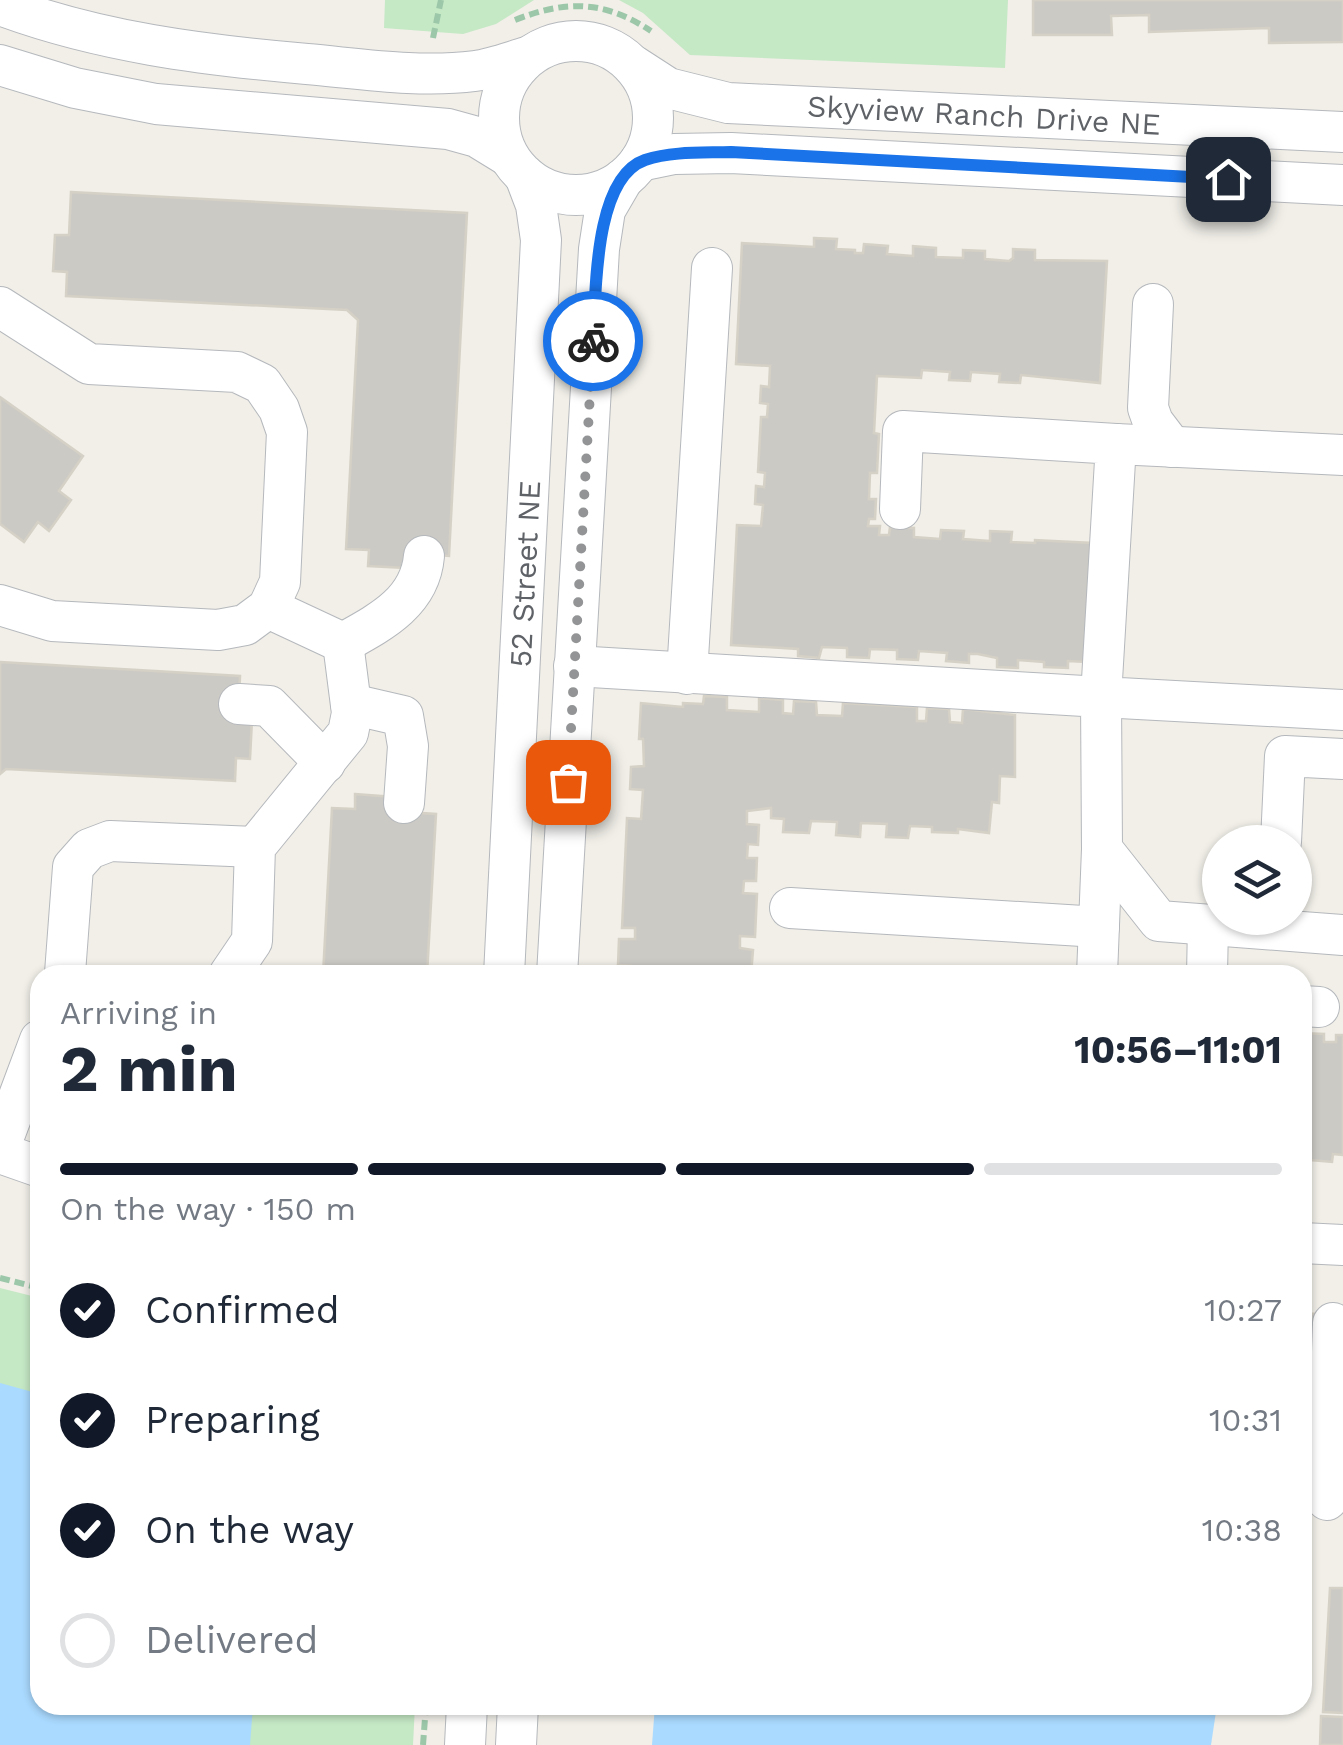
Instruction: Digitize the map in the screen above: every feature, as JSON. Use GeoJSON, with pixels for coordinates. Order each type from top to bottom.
{"type":"FeatureCollection","features":[{"type":"Feature","properties":{"kind":"street"},"geometry":{"type":"LineString","coordinates":[[0,5],[90,33],[157,47],[430,75],[480,71],[518,41],[547,46],[582,41],[616,51],[649,54],[651,137],[632,170],[601,191],[583,195],[547,190],[477,137],[436,127],[156,104],[76,88],[0,64]]}},
{"type":"Feature","properties":{"kind":"street"},"geometry":{"type":"LineString","coordinates":[[517,166],[500,126],[502,94],[511,76],[518,41]]}},
{"type":"Feature","properties":{"kind":"street","name":"Skyview Ranch Drive NE"},"geometry":{"type":"LineString","coordinates":[[649,54],[668,88],[728,103],[1343,132]]}},
{"type":"Feature","properties":{"kind":"street","name":"Skyview Ranch Drive NE"},"geometry":{"type":"LineString","coordinates":[[632,170],[674,154],[731,152],[1343,185]]}},
{"type":"Feature","properties":{"kind":"street","name":"52 Street NE"},"geometry":{"type":"LineString","coordinates":[[505,965],[541,240],[536,205],[517,166]]}},
{"type":"Feature","properties":{"kind":"street","name":"52 Street NE"},"geometry":{"type":"LineString","coordinates":[[558,965],[598,249],[606,210],[632,170]]}},
{"type":"Feature","properties":{"kind":"street"},"geometry":{"type":"LineString","coordinates":[[687,674],[712,268]]}},
{"type":"Feature","properties":{"kind":"street"},"geometry":{"type":"LineString","coordinates":[[1154,304],[1148,408],[1153,422],[1172,447]]}},
{"type":"Feature","properties":{"kind":"street"},"geometry":{"type":"LineString","coordinates":[[0,308],[89,364],[236,372],[262,384],[279,408],[287,432],[280,582],[268,608],[245,624],[218,630],[52,621],[0,604]]}},
{"type":"Feature","properties":{"kind":"street"},"geometry":{"type":"LineString","coordinates":[[900,509],[903,431],[1343,455]]}},
{"type":"Feature","properties":{"kind":"street"},"geometry":{"type":"LineString","coordinates":[[1097,965],[1102,849],[1101,697],[1116,444]]}},
{"type":"Feature","properties":{"kind":"street"},"geometry":{"type":"LineString","coordinates":[[344,643],[386,620],[406,600],[422,576],[424,556]]}},
{"type":"Feature","properties":{"kind":"street"},"geometry":{"type":"LineString","coordinates":[[268,608],[344,643]]}},
{"type":"Feature","properties":{"kind":"street"},"geometry":{"type":"LineString","coordinates":[[236,965],[252,941],[256,847],[348,733],[350,704],[344,643]]}},
{"type":"Feature","properties":{"kind":"street"},"geometry":{"type":"LineString","coordinates":[[574,666],[1343,710]]}},
{"type":"Feature","properties":{"kind":"street"},"geometry":{"type":"LineString","coordinates":[[239,704],[269,706],[325,763]]}},
{"type":"Feature","properties":{"kind":"street"},"geometry":{"type":"LineString","coordinates":[[350,704],[402,716],[408,746],[404,803]]}},
{"type":"Feature","properties":{"kind":"street"},"geometry":{"type":"LineString","coordinates":[[1282,825],[1286,756],[1343,759]]}},
{"type":"Feature","properties":{"kind":"street"},"geometry":{"type":"LineString","coordinates":[[75,965],[72,867],[88,849],[110,841],[256,847]]}},
{"type":"Feature","properties":{"kind":"street"},"geometry":{"type":"LineString","coordinates":[[1102,849],[1158,921],[1202,925]]}},
{"type":"Feature","properties":{"kind":"street"},"geometry":{"type":"LineString","coordinates":[[790,908],[1099,928]]}},
{"type":"Feature","properties":{"kind":"street"},"geometry":{"type":"LineString","coordinates":[[1312,930],[1343,935]]}},
{"type":"Feature","properties":{"kind":"street"},"geometry":{"type":"LineString","coordinates":[[1207,965],[1208,935]]}},
{"type":"Feature","properties":{"kind":"street"},"geometry":{"type":"LineString","coordinates":[[30,1068],[0,1150],[30,1163]]}},
{"type":"Feature","properties":{"kind":"street"},"geometry":{"type":"LineString","coordinates":[[1312,1243],[1343,1245]]}},
{"type":"Feature","properties":{"kind":"street"},"geometry":{"type":"LineString","coordinates":[[1324,1500],[1333,1323]]}},
{"type":"Feature","properties":{"kind":"street"},"geometry":{"type":"LineString","coordinates":[[465,1745],[466,1715]]}},
{"type":"Feature","properties":{"kind":"street"},"geometry":{"type":"LineString","coordinates":[[516,1745],[518,1715]]}},
{"type":"Feature","properties":{"kind":"path"},"geometry":{"type":"LineString","coordinates":[[441,0],[432,38],[451,39]]}},
{"type":"Feature","properties":{"kind":"path"},"geometry":{"type":"LineString","coordinates":[[518,41],[537,7],[580,1],[620,10],[649,54]]}},
{"type":"Feature","properties":{"kind":"path"},"geometry":{"type":"LineString","coordinates":[[0,1278],[30,1286]]}},
{"type":"Feature","properties":{"kind":"path"},"geometry":{"type":"LineString","coordinates":[[423,1745],[425,1715]]}},
{"type":"Feature","properties":{"kind":"green space"},"geometry":{"type":"Polygon","coordinates":[[[385,0],[534,0],[496,24],[463,34],[384,28],[385,0]]]}},
{"type":"Feature","properties":{"kind":"green space"},"geometry":{"type":"Polygon","coordinates":[[[619,0],[1008,0],[1005,68],[690,55],[643,13],[619,0]]]}},
{"type":"Feature","properties":{"kind":"green space"},"geometry":{"type":"Polygon","coordinates":[[[0,1288],[30,1296],[30,1715],[414,1715],[413,1745],[0,1745],[0,1288]]]}},
{"type":"Feature","properties":{"kind":"water"},"geometry":{"type":"Polygon","coordinates":[[[0,1383],[30,1391],[30,1715],[252,1715],[250,1745],[0,1745],[0,1383]]]}},
{"type":"Feature","properties":{"kind":"water"},"geometry":{"type":"Polygon","coordinates":[[[654,1715],[1216,1715],[1211,1745],[652,1745],[654,1715]]]}},
{"type":"Feature","properties":{"kind":"building"},"geometry":{"type":"Polygon","coordinates":[[[1033,0],[1343,0],[1343,42],[1269,43],[1269,28],[1149,32],[1149,15],[1111,16],[1112,35],[1033,35],[1033,0]]]}},
{"type":"Feature","properties":{"kind":"building"},"geometry":{"type":"Polygon","coordinates":[[[71,192],[467,213],[449,556],[406,553],[405,568],[368,566],[369,550],[346,549],[358,320],[347,310],[66,296],[67,272],[53,271],[55,235],[69,235],[71,192]]]}},
{"type":"Feature","properties":{"kind":"building"},"geometry":{"type":"Polygon","coordinates":[[[814,238],[837,239],[836,249],[855,253],[863,253],[864,244],[888,246],[887,254],[913,256],[913,246],[936,248],[936,257],[963,258],[963,250],[985,251],[985,259],[1009,261],[1013,249],[1035,250],[1035,260],[1107,261],[1100,383],[1021,375],[1020,383],[999,382],[1000,374],[971,372],[970,381],[949,380],[950,372],[922,370],[921,378],[877,376],[877,473],[870,473],[869,499],[876,499],[875,519],[869,519],[868,526],[880,526],[879,535],[889,535],[890,527],[914,528],[914,537],[940,539],[941,530],[964,531],[963,539],[990,541],[990,531],[1012,532],[1011,542],[1093,543],[1086,662],[1068,661],[1068,668],[1018,660],[1018,668],[997,667],[997,658],[978,654],[969,654],[969,663],[946,661],[947,653],[919,651],[918,660],[897,659],[897,650],[870,649],[869,658],[847,657],[847,648],[822,647],[819,658],[798,656],[798,649],[731,645],[737,525],[761,526],[763,505],[755,504],[756,486],[764,487],[765,473],[758,472],[761,417],[767,417],[768,404],[760,403],[761,386],[769,387],[770,366],[736,364],[742,243],[814,247],[814,238]]]}},
{"type":"Feature","properties":{"kind":"building"},"geometry":{"type":"Polygon","coordinates":[[[0,397],[83,456],[59,491],[71,500],[49,531],[38,522],[24,542],[0,524],[0,397]]]}},
{"type":"Feature","properties":{"kind":"building"},"geometry":{"type":"Polygon","coordinates":[[[0,662],[240,676],[238,720],[252,720],[250,759],[236,758],[235,781],[6,769],[0,774],[0,662]]]}},
{"type":"Feature","properties":{"kind":"building"},"geometry":{"type":"Polygon","coordinates":[[[704,696],[727,697],[727,710],[759,712],[759,698],[783,700],[783,713],[793,714],[794,701],[816,702],[817,715],[842,716],[843,703],[917,707],[917,721],[926,721],[927,708],[949,709],[950,722],[962,723],[963,709],[1015,715],[1015,777],[1000,776],[999,803],[992,802],[989,833],[958,829],[958,833],[932,832],[932,827],[910,826],[908,838],[886,837],[887,824],[861,823],[860,837],[836,835],[837,822],[811,821],[809,833],[783,832],[784,819],[771,818],[771,808],[747,811],[747,824],[759,825],[758,845],[748,844],[747,858],[757,858],[756,881],[744,881],[743,893],[757,894],[755,937],[740,936],[740,948],[753,950],[752,965],[618,965],[619,939],[635,939],[635,928],[622,928],[627,818],[641,819],[643,790],[630,789],[631,767],[644,766],[643,739],[639,739],[641,703],[683,707],[683,703],[703,704],[704,696]]]}},
{"type":"Feature","properties":{"kind":"building"},"geometry":{"type":"Polygon","coordinates":[[[355,794],[393,797],[392,811],[436,814],[428,965],[324,965],[332,808],[355,809],[355,794]]]}},
{"type":"Feature","properties":{"kind":"building"},"geometry":{"type":"Polygon","coordinates":[[[1312,1033],[1324,1034],[1324,1042],[1336,1042],[1336,1035],[1343,1035],[1343,1155],[1333,1154],[1332,1162],[1312,1160],[1312,1033]]]}},
{"type":"Feature","properties":{"kind":"building"},"geometry":{"type":"Polygon","coordinates":[[[1312,1314],[1316,1314],[1312,1439],[1312,1314]]]}},
{"type":"Feature","properties":{"kind":"building"},"geometry":{"type":"Polygon","coordinates":[[[1330,1588],[1343,1588],[1343,1713],[1323,1712],[1330,1588]]]}},
{"type":"Feature","properties":{"kind":"building"},"geometry":{"type":"Polygon","coordinates":[[[1321,1716],[1343,1717],[1343,1745],[1320,1745],[1321,1716]]]}},
{"type":"Feature","properties":{"kind":"way so far"},"geometry":{"type":"LineString","coordinates":[[568,782],[593,341]]}},
{"type":"Feature","properties":{"kind":"route"},"geometry":{"type":"LineString","coordinates":[[593,341],[598,249],[606,210],[623,179],[640,161],[674,154],[731,152],[1228,179]]}}]}
